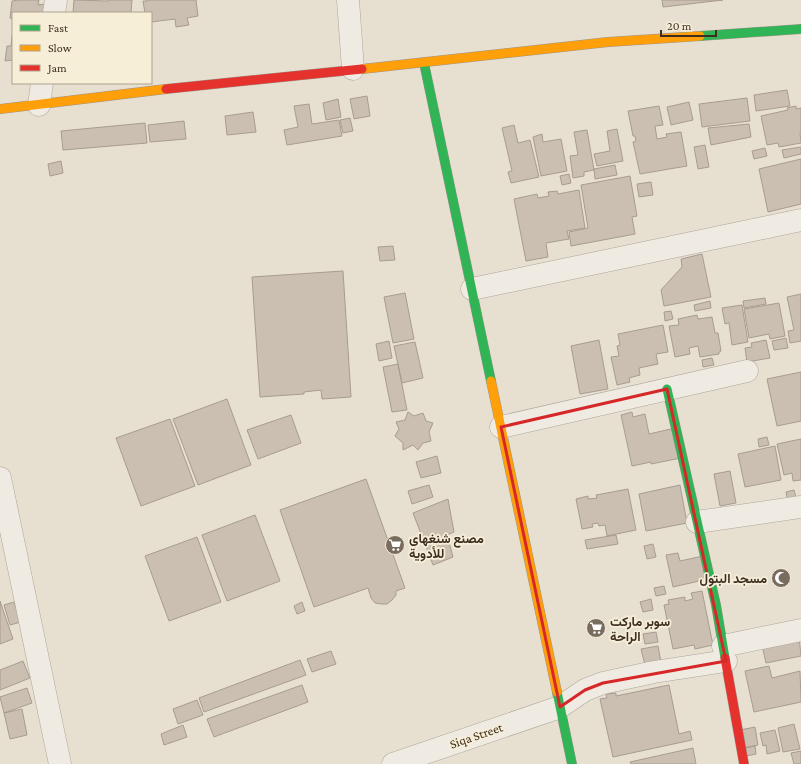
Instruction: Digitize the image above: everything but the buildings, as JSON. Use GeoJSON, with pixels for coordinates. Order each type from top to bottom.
{"type":"FeatureCollection","features":[{"type":"Feature","properties":{"kind":"street"},"geometry":{"type":"LineString","coordinates":[[54,12],[56,0]]}},
{"type":"Feature","properties":{"kind":"street"},"geometry":{"type":"LineString","coordinates":[[348,0],[353,69]]}},
{"type":"Feature","properties":{"kind":"street"},"geometry":{"type":"LineString","coordinates":[[0,109],[179,87],[424,63],[608,42],[801,29]]}},
{"type":"Feature","properties":{"kind":"street"},"geometry":{"type":"LineString","coordinates":[[424,63],[572,764]]}},
{"type":"Feature","properties":{"kind":"street"},"geometry":{"type":"LineString","coordinates":[[39,105],[42,84]]}},
{"type":"Feature","properties":{"kind":"street"},"geometry":{"type":"LineString","coordinates":[[472,289],[801,220]]}},
{"type":"Feature","properties":{"kind":"street"},"geometry":{"type":"LineString","coordinates":[[501,427],[747,371]]}},
{"type":"Feature","properties":{"kind":"street"},"geometry":{"type":"LineString","coordinates":[[667,389],[716,605],[744,764]]}},
{"type":"Feature","properties":{"kind":"street"},"geometry":{"type":"LineString","coordinates":[[0,478],[60,764]]}},
{"type":"Feature","properties":{"kind":"street"},"geometry":{"type":"LineString","coordinates":[[697,522],[801,506]]}},
{"type":"Feature","properties":{"kind":"street","name":"Siqa Street"},"geometry":{"type":"LineString","coordinates":[[393,764],[560,707],[585,690],[603,683],[725,654],[801,630]]}},
{"type":"Feature","properties":{"kind":"highlighted area"},"geometry":{"type":"Polygon","coordinates":[[[667,389],[726,661],[603,683],[585,690],[560,707],[501,427],[667,389]]]}},
{"type":"Feature","properties":{"kind":"traffic: fast"},"geometry":{"type":"LineString","coordinates":[[700,36],[801,29]]}},
{"type":"Feature","properties":{"kind":"traffic: fast"},"geometry":{"type":"LineString","coordinates":[[424,63],[491,381]]}},
{"type":"Feature","properties":{"kind":"traffic: fast"},"geometry":{"type":"LineString","coordinates":[[667,389],[716,605],[725,658]]}},
{"type":"Feature","properties":{"kind":"traffic: fast"},"geometry":{"type":"LineString","coordinates":[[557,692],[572,764]]}},
{"type":"Feature","properties":{"kind":"traffic: slow"},"geometry":{"type":"LineString","coordinates":[[362,69],[608,42],[700,36]]}},
{"type":"Feature","properties":{"kind":"traffic: slow"},"geometry":{"type":"LineString","coordinates":[[0,109],[166,89]]}},
{"type":"Feature","properties":{"kind":"traffic: slow"},"geometry":{"type":"LineString","coordinates":[[491,381],[557,692]]}},
{"type":"Feature","properties":{"kind":"traffic: jam"},"geometry":{"type":"LineString","coordinates":[[166,89],[362,69]]}},
{"type":"Feature","properties":{"kind":"traffic: jam"},"geometry":{"type":"LineString","coordinates":[[725,658],[744,764]]}},
{"type":"Feature","properties":{"kind":"place","name":"مصنع شنغهاي للأدوية"},"geometry":{"type":"Point","coordinates":[395,545]}},
{"type":"Feature","properties":{"kind":"place","name":"مسجد البتول"},"geometry":{"type":"Point","coordinates":[781,578]}},
{"type":"Feature","properties":{"kind":"place","name":"سوبر ماركت الراحة"},"geometry":{"type":"Point","coordinates":[596,628]}}]}
